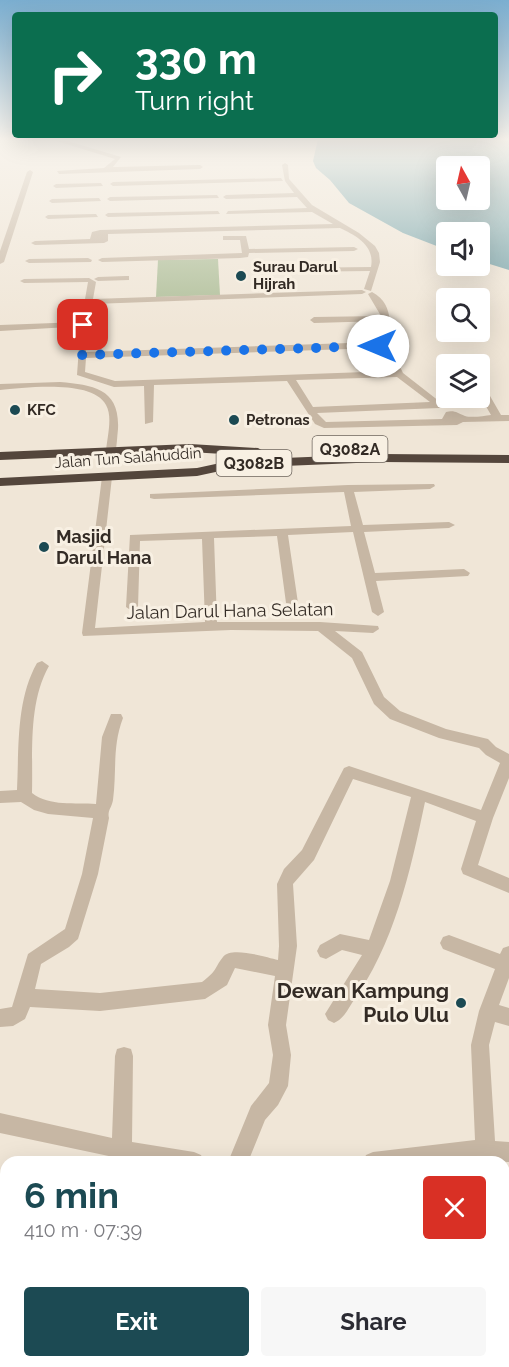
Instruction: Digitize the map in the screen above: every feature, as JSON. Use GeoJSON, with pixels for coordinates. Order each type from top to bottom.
{"type":"FeatureCollection","features":[{"type":"Feature","properties":{"kind":"highway","name":"Jalan Tun Salahuddin"},"geometry":{"type":"LineString","coordinates":[[0,456],[198,448],[249,453],[437,446],[509,448]]}},
{"type":"Feature","properties":{"kind":"highway","name":"Jalan Tun Salahuddin"},"geometry":{"type":"LineString","coordinates":[[0,482],[196,472],[234,464],[380,458],[509,459]]}},
{"type":"Feature","properties":{"kind":"street"},"geometry":{"type":"LineString","coordinates":[[0,262],[20,203]]}},
{"type":"Feature","properties":{"kind":"street"},"geometry":{"type":"LineString","coordinates":[[100,236],[104,203]]}},
{"type":"Feature","properties":{"kind":"street"},"geometry":{"type":"LineString","coordinates":[[222,203],[225,230]]}},
{"type":"Feature","properties":{"kind":"street"},"geometry":{"type":"LineString","coordinates":[[306,203],[339,226],[363,238],[372,248],[376,259],[375,269],[367,292]]}},
{"type":"Feature","properties":{"kind":"street"},"geometry":{"type":"LineString","coordinates":[[48,217],[314,210]]}},
{"type":"Feature","properties":{"kind":"street"},"geometry":{"type":"LineString","coordinates":[[35,243],[100,236],[339,226]]}},
{"type":"Feature","properties":{"kind":"street"},"geometry":{"type":"LineString","coordinates":[[43,235],[100,236]]}},
{"type":"Feature","properties":{"kind":"street"},"geometry":{"type":"LineString","coordinates":[[29,261],[95,261],[245,255],[244,239],[241,238],[192,239]]}},
{"type":"Feature","properties":{"kind":"street"},"geometry":{"type":"LineString","coordinates":[[339,238],[342,249]]}},
{"type":"Feature","properties":{"kind":"street"},"geometry":{"type":"LineString","coordinates":[[292,239],[295,250]]}},
{"type":"Feature","properties":{"kind":"street"},"geometry":{"type":"LineString","coordinates":[[246,251],[354,249]]}},
{"type":"Feature","properties":{"kind":"street"},"geometry":{"type":"LineString","coordinates":[[78,328],[88,302],[95,261]]}},
{"type":"Feature","properties":{"kind":"street"},"geometry":{"type":"LineString","coordinates":[[285,270],[375,269]]}},
{"type":"Feature","properties":{"kind":"street"},"geometry":{"type":"LineString","coordinates":[[24,281],[126,278]]}},
{"type":"Feature","properties":{"kind":"street"},"geometry":{"type":"LineString","coordinates":[[88,302],[367,292],[379,302],[386,318],[389,329],[384,346],[399,374],[412,387],[436,404]]}},
{"type":"Feature","properties":{"kind":"street"},"geometry":{"type":"LineString","coordinates":[[314,320],[386,318]]}},
{"type":"Feature","properties":{"kind":"street"},"geometry":{"type":"LineString","coordinates":[[0,329],[78,328],[84,333],[80,370],[83,375],[114,384],[399,374]]}},
{"type":"Feature","properties":{"kind":"street"},"geometry":{"type":"LineString","coordinates":[[82,355],[384,346]]}},
{"type":"Feature","properties":{"kind":"street"},"geometry":{"type":"LineString","coordinates":[[290,378],[318,422],[324,425],[459,415],[462,419],[509,418]]}},
{"type":"Feature","properties":{"kind":"street"},"geometry":{"type":"LineString","coordinates":[[148,422],[149,382]]}},
{"type":"Feature","properties":{"kind":"street"},"geometry":{"type":"LineString","coordinates":[[0,387],[79,387],[106,397],[112,407],[111,451]]}},
{"type":"Feature","properties":{"kind":"street"},"geometry":{"type":"LineString","coordinates":[[490,404],[498,418]]}},
{"type":"Feature","properties":{"kind":"street"},"geometry":{"type":"LineString","coordinates":[[311,410],[436,405]]}},
{"type":"Feature","properties":{"kind":"street"},"geometry":{"type":"LineString","coordinates":[[441,408],[450,417]]}},
{"type":"Feature","properties":{"kind":"street","name":"Jalan Darul Hana Selatan"},"geometry":{"type":"LineString","coordinates":[[107,477],[88,633],[166,627],[320,626],[373,629]]}},
{"type":"Feature","properties":{"kind":"street"},"geometry":{"type":"LineString","coordinates":[[154,496],[430,486]]}},
{"type":"Feature","properties":{"kind":"street"},"geometry":{"type":"LineString","coordinates":[[348,488],[378,612]]}},
{"type":"Feature","properties":{"kind":"street"},"geometry":{"type":"LineString","coordinates":[[132,608],[134,538],[449,525]]}},
{"type":"Feature","properties":{"kind":"street"},"geometry":{"type":"LineString","coordinates":[[282,532],[292,603]]}},
{"type":"Feature","properties":{"kind":"street"},"geometry":{"type":"LineString","coordinates":[[208,536],[211,627]]}},
{"type":"Feature","properties":{"kind":"street"},"geometry":{"type":"LineString","coordinates":[[369,577],[464,573]]}},
{"type":"Feature","properties":{"kind":"street"},"geometry":{"type":"LineString","coordinates":[[320,626],[357,655],[379,700],[395,715],[444,734],[483,743],[491,751],[509,760],[485,818],[470,869],[509,886]]}},
{"type":"Feature","properties":{"kind":"street"},"geometry":{"type":"LineString","coordinates":[[24,796],[28,723],[35,675],[42,666]]}},
{"type":"Feature","properties":{"kind":"street"},"geometry":{"type":"LineString","coordinates":[[0,1018],[13,1017],[19,1013],[34,960],[39,954],[67,940],[72,933],[90,874],[100,813],[105,802],[109,737],[116,718]]}},
{"type":"Feature","properties":{"kind":"street"},"geometry":{"type":"LineString","coordinates":[[240,1156],[258,1113],[278,1086],[282,1055],[277,1025],[288,946],[285,884],[326,823],[347,774],[354,774],[419,794],[485,818]]}},
{"type":"Feature","properties":{"kind":"street"},"geometry":{"type":"LineString","coordinates":[[334,1014],[375,950],[385,927],[419,794]]}},
{"type":"Feature","properties":{"kind":"street"},"geometry":{"type":"LineString","coordinates":[[0,797],[24,796],[41,807],[95,810],[100,813]]}},
{"type":"Feature","properties":{"kind":"street"},"geometry":{"type":"LineString","coordinates":[[326,951],[340,942],[375,950]]}},
{"type":"Feature","properties":{"kind":"street"},"geometry":{"type":"LineString","coordinates":[[449,943],[507,959],[488,1011],[480,1045],[485,1149]]}},
{"type":"Feature","properties":{"kind":"street"},"geometry":{"type":"LineString","coordinates":[[25,998],[100,1002],[206,990],[221,979],[229,962],[233,959],[285,970]]}},
{"type":"Feature","properties":{"kind":"street"},"geometry":{"type":"LineString","coordinates":[[488,1011],[509,1017]]}},
{"type":"Feature","properties":{"kind":"street"},"geometry":{"type":"LineString","coordinates":[[122,1150],[124,1056]]}},
{"type":"Feature","properties":{"kind":"street"},"geometry":{"type":"LineString","coordinates":[[0,1124],[158,1156]]}},
{"type":"Feature","properties":{"kind":"street"},"geometry":{"type":"LineString","coordinates":[[437,1156],[485,1149],[509,1152]]}},
{"type":"Feature","properties":{"kind":"green space"},"geometry":{"type":"Polygon","coordinates":[[[218,259],[220,295],[156,297],[158,260],[218,259]]]}},
{"type":"Feature","properties":{"kind":"water"},"geometry":{"type":"Polygon","coordinates":[[[349,203],[436,203],[436,210],[490,210],[490,203],[509,203],[509,270],[490,264],[490,222],[436,222],[436,246],[403,233],[349,203]]]}},
{"type":"Feature","properties":{"kind":"place","name":"Surau Darul Hijrah"},"geometry":{"type":"Point","coordinates":[241,276]}},
{"type":"Feature","properties":{"kind":"place","name":"KFC"},"geometry":{"type":"Point","coordinates":[15,410]}},
{"type":"Feature","properties":{"kind":"place","name":"Petronas"},"geometry":{"type":"Point","coordinates":[234,420]}},
{"type":"Feature","properties":{"kind":"place","name":"Masjid Darul Hana"},"geometry":{"type":"Point","coordinates":[44,547]}},
{"type":"Feature","properties":{"kind":"place","name":"Dewan Kampung Pulo Ulu"},"geometry":{"type":"Point","coordinates":[461,1003]}},
{"type":"Feature","properties":{"kind":"route"},"geometry":{"type":"LineString","coordinates":[[83,325],[87,328],[82,331],[84,333],[82,355],[378,346]]}}]}
